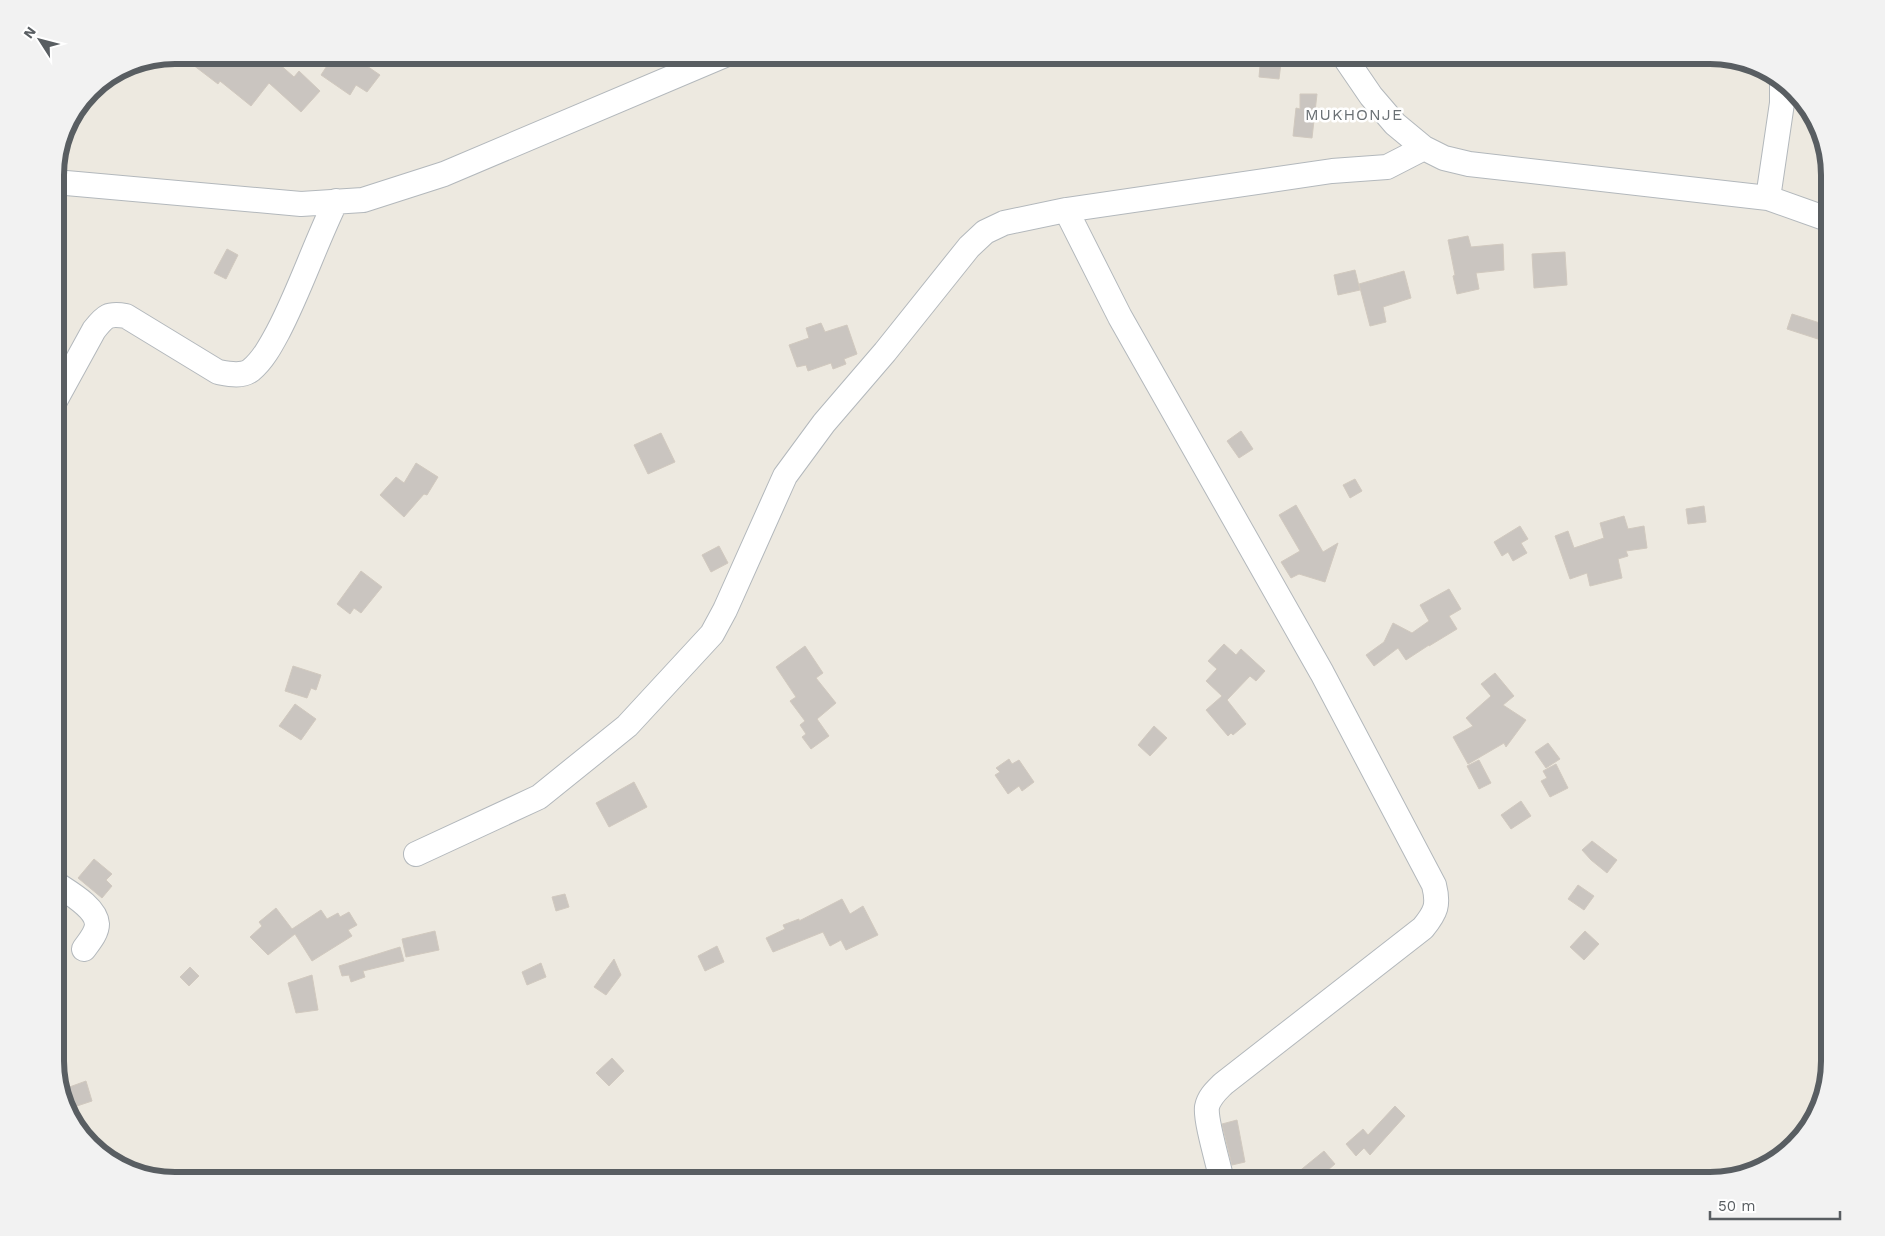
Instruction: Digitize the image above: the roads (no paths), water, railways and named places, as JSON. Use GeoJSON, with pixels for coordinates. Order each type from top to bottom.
{"type":"FeatureCollection","features":[{"type":"Feature","properties":{"kind":"street"},"geometry":{"type":"LineString","coordinates":[[64,183],[301,204],[363,200],[444,174],[704,64]]}},
{"type":"Feature","properties":{"kind":"street"},"geometry":{"type":"LineString","coordinates":[[1349,64],[1370,96],[1395,124],[1424,148],[1444,158],[1469,164],[1768,198],[1821,217]]}},
{"type":"Feature","properties":{"kind":"street"},"geometry":{"type":"LineString","coordinates":[[1768,198],[1782,103],[1782,90]]}},
{"type":"Feature","properties":{"kind":"street"},"geometry":{"type":"LineString","coordinates":[[416,854],[539,797],[627,726],[712,634],[725,610],[786,476],[796,461],[824,422],[885,352],[969,246],[986,232],[1004,223],[1066,210],[1332,171],[1387,167],[1424,148]]}},
{"type":"Feature","properties":{"kind":"street"},"geometry":{"type":"LineString","coordinates":[[64,385],[94,330],[102,320],[113,314],[126,316],[218,372],[234,375],[251,371],[267,351],[287,315],[320,233],[336,201]]}},
{"type":"Feature","properties":{"kind":"street"},"geometry":{"type":"LineString","coordinates":[[1066,210],[1120,317],[1322,673],[1434,885],[1437,899],[1434,914],[1423,928],[1223,1084],[1212,1095],[1207,1108],[1208,1120],[1220,1172]]}},
{"type":"Feature","properties":{"kind":"street"},"geometry":{"type":"LineString","coordinates":[[64,889],[86,905],[93,914],[97,925],[93,936],[84,949]]}},
{"type":"Feature","properties":{"kind":"district","name":"MUKHONJE"},"geometry":{"type":"Point","coordinates":[1354,114]}}]}
